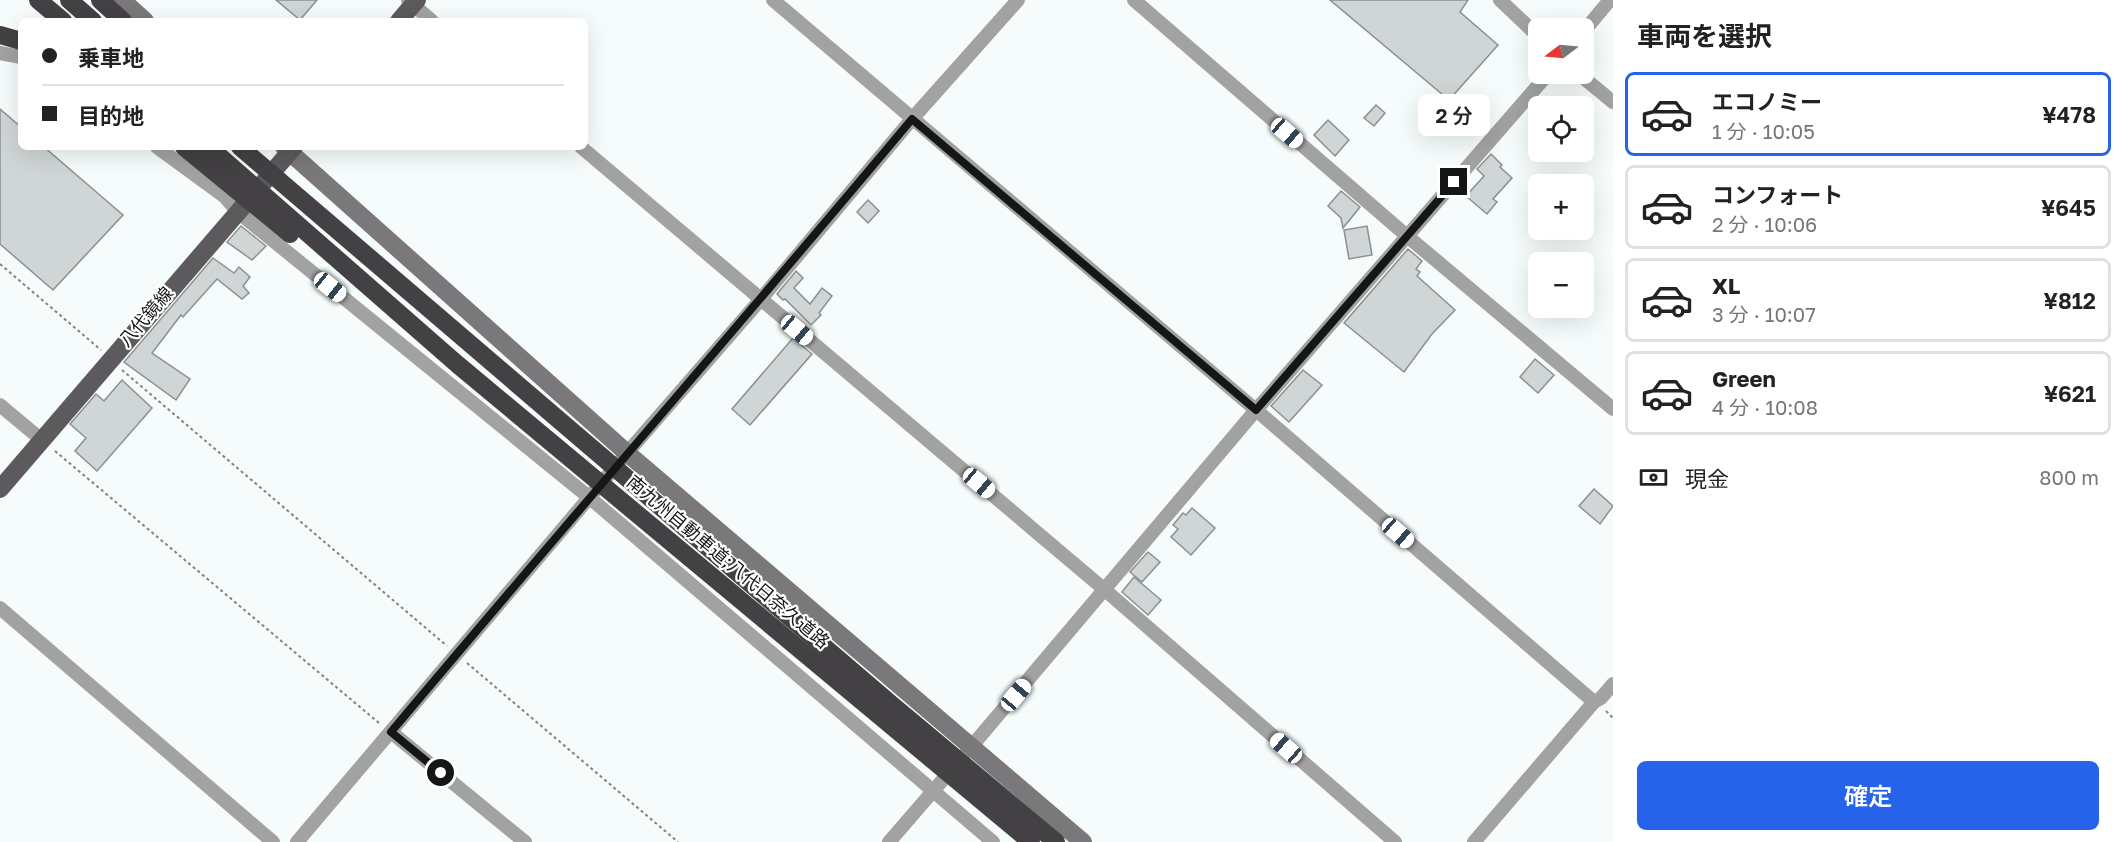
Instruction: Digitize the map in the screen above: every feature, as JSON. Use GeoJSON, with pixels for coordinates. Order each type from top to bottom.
{"type":"FeatureCollection","features":[{"type":"Feature","properties":{"kind":"highway"},"geometry":{"type":"LineString","coordinates":[[38,0],[59,18]]}},
{"type":"Feature","properties":{"kind":"highway"},"geometry":{"type":"LineString","coordinates":[[69,0],[90,18]]}},
{"type":"Feature","properties":{"kind":"highway"},"geometry":{"type":"LineString","coordinates":[[100,0],[120,18]]}},
{"type":"Feature","properties":{"kind":"highway"},"geometry":{"type":"LineString","coordinates":[[0,34],[18,39]]}},
{"type":"Feature","properties":{"kind":"highway"},"geometry":{"type":"LineString","coordinates":[[188,150],[401,325],[458,364]]}},
{"type":"Feature","properties":{"kind":"highway","name":"南九州自動車道;八代日奈久道路"},"geometry":{"type":"LineString","coordinates":[[212,150],[458,364],[1031,842]]}},
{"type":"Feature","properties":{"kind":"highway","name":"南九州自動車道;八代日奈久道路"},"geometry":{"type":"LineString","coordinates":[[244,150],[891,704],[1056,842]]}},
{"type":"Feature","properties":{"kind":"highway"},"geometry":{"type":"LineString","coordinates":[[261,150],[411,286],[446,323]]}},
{"type":"Feature","properties":{"kind":"main road"},"geometry":{"type":"LineString","coordinates":[[401,18],[413,2]]}},
{"type":"Feature","properties":{"kind":"main road","name":"八代鏡線"},"geometry":{"type":"LineString","coordinates":[[0,489],[238,212],[288,150]]}},
{"type":"Feature","properties":{"kind":"street"},"geometry":{"type":"LineString","coordinates":[[122,0],[142,18]]}},
{"type":"Feature","properties":{"kind":"street"},"geometry":{"type":"LineString","coordinates":[[773,0],[1256,410],[1594,702]]}},
{"type":"Feature","properties":{"kind":"street"},"geometry":{"type":"LineString","coordinates":[[297,842],[912,119],[1018,0]]}},
{"type":"Feature","properties":{"kind":"street"},"geometry":{"type":"LineString","coordinates":[[1134,0],[1407,236],[1613,409]]}},
{"type":"Feature","properties":{"kind":"street"},"geometry":{"type":"LineString","coordinates":[[1500,0],[1528,27]]}},
{"type":"Feature","properties":{"kind":"street"},"geometry":{"type":"LineString","coordinates":[[1594,19],[1610,0]]}},
{"type":"Feature","properties":{"kind":"street"},"geometry":{"type":"LineString","coordinates":[[413,2],[429,18]]}},
{"type":"Feature","properties":{"kind":"street"},"geometry":{"type":"LineString","coordinates":[[0,53],[18,56]]}},
{"type":"Feature","properties":{"kind":"street"},"geometry":{"type":"LineString","coordinates":[[889,842],[1106,590],[1256,410],[1539,84]]}},
{"type":"Feature","properties":{"kind":"street"},"geometry":{"type":"LineString","coordinates":[[1591,84],[1613,102]]}},
{"type":"Feature","properties":{"kind":"street"},"geometry":{"type":"LineString","coordinates":[[161,150],[224,196],[238,212],[590,498],[993,842]]}},
{"type":"Feature","properties":{"kind":"street"},"geometry":{"type":"LineString","coordinates":[[290,150],[627,453],[1083,842]]}},
{"type":"Feature","properties":{"kind":"street"},"geometry":{"type":"LineString","coordinates":[[585,150],[1106,590],[1395,842]]}},
{"type":"Feature","properties":{"kind":"street"},"geometry":{"type":"LineString","coordinates":[[0,405],[43,441]]}},
{"type":"Feature","properties":{"kind":"street"},"geometry":{"type":"LineString","coordinates":[[0,608],[273,842]]}},
{"type":"Feature","properties":{"kind":"street"},"geometry":{"type":"LineString","coordinates":[[1474,842],[1594,702],[1601,698],[1613,684]]}},
{"type":"Feature","properties":{"kind":"street"},"geometry":{"type":"LineString","coordinates":[[387,737],[525,842]]}},
{"type":"Feature","properties":{"kind":"path"},"geometry":{"type":"LineString","coordinates":[[0,264],[678,842]]}},
{"type":"Feature","properties":{"kind":"path"},"geometry":{"type":"LineString","coordinates":[[43,441],[387,737]]}},
{"type":"Feature","properties":{"kind":"building"},"geometry":{"type":"Polygon","coordinates":[[[276,0],[317,0],[302,18],[298,18],[276,0]]]}},
{"type":"Feature","properties":{"kind":"building"},"geometry":{"type":"Polygon","coordinates":[[[1330,0],[1468,0],[1460,12],[1498,45],[1449,100],[1330,0]]]}},
{"type":"Feature","properties":{"kind":"building"},"geometry":{"type":"Polygon","coordinates":[[[1376,105],[1385,113],[1374,126],[1364,118],[1376,105]]]}},
{"type":"Feature","properties":{"kind":"building"},"geometry":{"type":"Polygon","coordinates":[[[0,109],[18,124],[18,150],[47,150],[123,215],[53,290],[0,244],[0,109]]]}},
{"type":"Feature","properties":{"kind":"building"},"geometry":{"type":"Polygon","coordinates":[[[1328,120],[1349,140],[1335,156],[1314,135],[1328,120]]]}},
{"type":"Feature","properties":{"kind":"building"},"geometry":{"type":"Polygon","coordinates":[[[1491,154],[1512,178],[1493,199],[1497,202],[1487,214],[1466,196],[1484,176],[1477,169],[1491,154]]]}},
{"type":"Feature","properties":{"kind":"building"},"geometry":{"type":"Polygon","coordinates":[[[1341,191],[1360,207],[1343,228],[1341,218],[1328,206],[1341,191]]]}},
{"type":"Feature","properties":{"kind":"building"},"geometry":{"type":"Polygon","coordinates":[[[868,200],[879,211],[868,223],[857,212],[868,200]]]}},
{"type":"Feature","properties":{"kind":"building"},"geometry":{"type":"Polygon","coordinates":[[[241,226],[266,246],[252,260],[227,242],[241,226]]]}},
{"type":"Feature","properties":{"kind":"building"},"geometry":{"type":"Polygon","coordinates":[[[1367,226],[1372,255],[1349,259],[1344,230],[1367,226]]]}},
{"type":"Feature","properties":{"kind":"building"},"geometry":{"type":"Polygon","coordinates":[[[1408,249],[1422,261],[1416,269],[1420,272],[1417,276],[1455,310],[1432,334],[1404,372],[1344,323],[1408,249]]]}},
{"type":"Feature","properties":{"kind":"building"},"geometry":{"type":"Polygon","coordinates":[[[213,258],[234,273],[239,267],[250,277],[243,286],[249,293],[242,299],[217,279],[183,317],[181,315],[152,353],[190,379],[176,400],[124,362],[213,258]]]}},
{"type":"Feature","properties":{"kind":"building"},"geometry":{"type":"Polygon","coordinates":[[[796,271],[803,278],[794,288],[810,304],[822,288],[832,296],[819,313],[821,315],[811,325],[777,294],[796,271]]]}},
{"type":"Feature","properties":{"kind":"building"},"geometry":{"type":"Polygon","coordinates":[[[793,338],[812,354],[750,425],[732,409],[793,338]]]}},
{"type":"Feature","properties":{"kind":"building"},"geometry":{"type":"Polygon","coordinates":[[[1535,359],[1554,375],[1538,393],[1520,377],[1535,359]]]}},
{"type":"Feature","properties":{"kind":"building"},"geometry":{"type":"Polygon","coordinates":[[[1303,370],[1322,385],[1289,422],[1271,406],[1303,370]]]}},
{"type":"Feature","properties":{"kind":"building"},"geometry":{"type":"Polygon","coordinates":[[[122,380],[152,408],[97,471],[75,451],[86,438],[70,424],[96,394],[104,401],[122,380]]]}},
{"type":"Feature","properties":{"kind":"building"},"geometry":{"type":"Polygon","coordinates":[[[1594,489],[1613,506],[1600,524],[1579,506],[1594,489]]]}},
{"type":"Feature","properties":{"kind":"building"},"geometry":{"type":"Polygon","coordinates":[[[1192,508],[1215,528],[1191,555],[1171,537],[1178,529],[1173,525],[1183,513],[1186,515],[1192,508]]]}},
{"type":"Feature","properties":{"kind":"building"},"geometry":{"type":"Polygon","coordinates":[[[1148,552],[1160,562],[1142,582],[1130,572],[1148,552]]]}},
{"type":"Feature","properties":{"kind":"building"},"geometry":{"type":"Polygon","coordinates":[[[1134,577],[1161,600],[1148,615],[1122,592],[1134,577]]]}},
{"type":"Feature","properties":{"kind":"route"},"geometry":{"type":"LineString","coordinates":[[441,773],[391,732],[912,119],[1256,410],[1454,182]]}}]}
